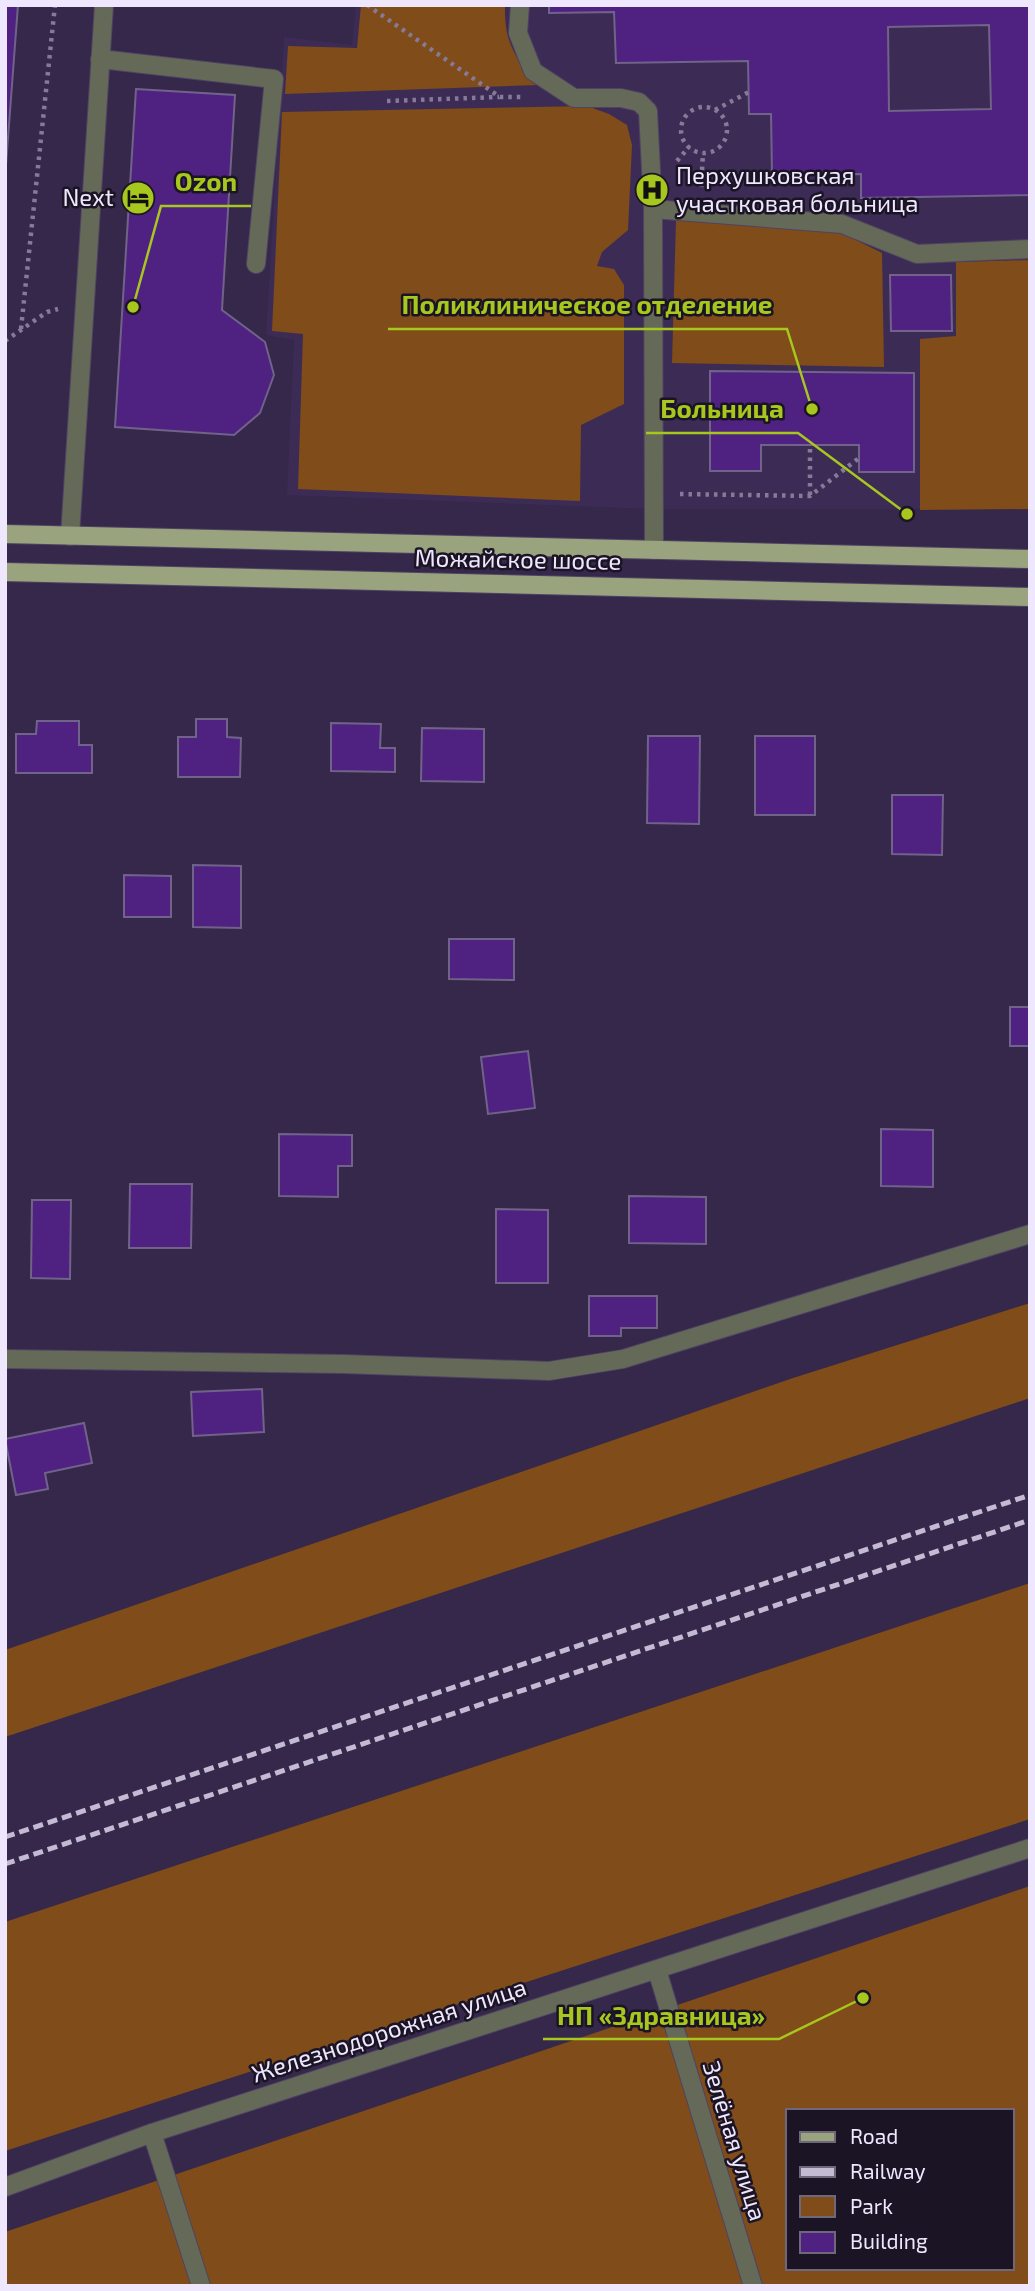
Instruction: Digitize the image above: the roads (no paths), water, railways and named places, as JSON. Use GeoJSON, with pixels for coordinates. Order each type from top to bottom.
{"type":"FeatureCollection","features":[{"type":"Feature","properties":{"kind":"main road","name":"Можайское шоссе"},"geometry":{"type":"LineString","coordinates":[[5,534],[1030,559]]}},
{"type":"Feature","properties":{"kind":"main road","name":"Можайское шоссе"},"geometry":{"type":"LineString","coordinates":[[5,572],[1030,597]]}},
{"type":"Feature","properties":{"kind":"street"},"geometry":{"type":"LineString","coordinates":[[70,536],[104,5]]}},
{"type":"Feature","properties":{"kind":"street"},"geometry":{"type":"LineString","coordinates":[[520,5],[518,33],[533,71],[574,98],[621,98],[639,102],[648,111],[653,209],[654,551]]}},
{"type":"Feature","properties":{"kind":"street"},"geometry":{"type":"LineString","coordinates":[[100,59],[274,79],[256,264]]}},
{"type":"Feature","properties":{"kind":"street"},"geometry":{"type":"LineString","coordinates":[[653,209],[842,225],[917,254],[1030,249]]}},
{"type":"Feature","properties":{"kind":"street"},"geometry":{"type":"LineString","coordinates":[[5,1359],[343,1364],[549,1371],[623,1359],[1030,1234]]}},
{"type":"Feature","properties":{"kind":"street","name":"Железнодорожная улица"},"geometry":{"type":"LineString","coordinates":[[5,2187],[152,2133],[1030,1849]]}},
{"type":"Feature","properties":{"kind":"street","name":"Зелёная улица"},"geometry":{"type":"LineString","coordinates":[[657,1970],[752,2286]]}},
{"type":"Feature","properties":{"kind":"street"},"geometry":{"type":"LineString","coordinates":[[152,2133],[201,2286]]}},
{"type":"Feature","properties":{"kind":"railway"},"geometry":{"type":"LineString","coordinates":[[5,1837],[1030,1495]]}},
{"type":"Feature","properties":{"kind":"railway"},"geometry":{"type":"LineString","coordinates":[[5,1864],[1030,1520]]}},
{"type":"Feature","properties":{"kind":"place","name":"Перхушковская участковая больница"},"geometry":{"type":"Point","coordinates":[652,190]}},
{"type":"Feature","properties":{"kind":"place","name":"Next"},"geometry":{"type":"Point","coordinates":[138,198]}},
{"type":"Feature","properties":{"kind":"place","name":"Ozon"},"geometry":{"type":"Point","coordinates":[133,307]}},
{"type":"Feature","properties":{"kind":"place","name":"Поликлиническое отделение"},"geometry":{"type":"Point","coordinates":[812,409]}},
{"type":"Feature","properties":{"kind":"place","name":"Больница"},"geometry":{"type":"Point","coordinates":[907,514]}},
{"type":"Feature","properties":{"kind":"place","name":"НП «Здравница»"},"geometry":{"type":"Point","coordinates":[863,1998]}}]}
